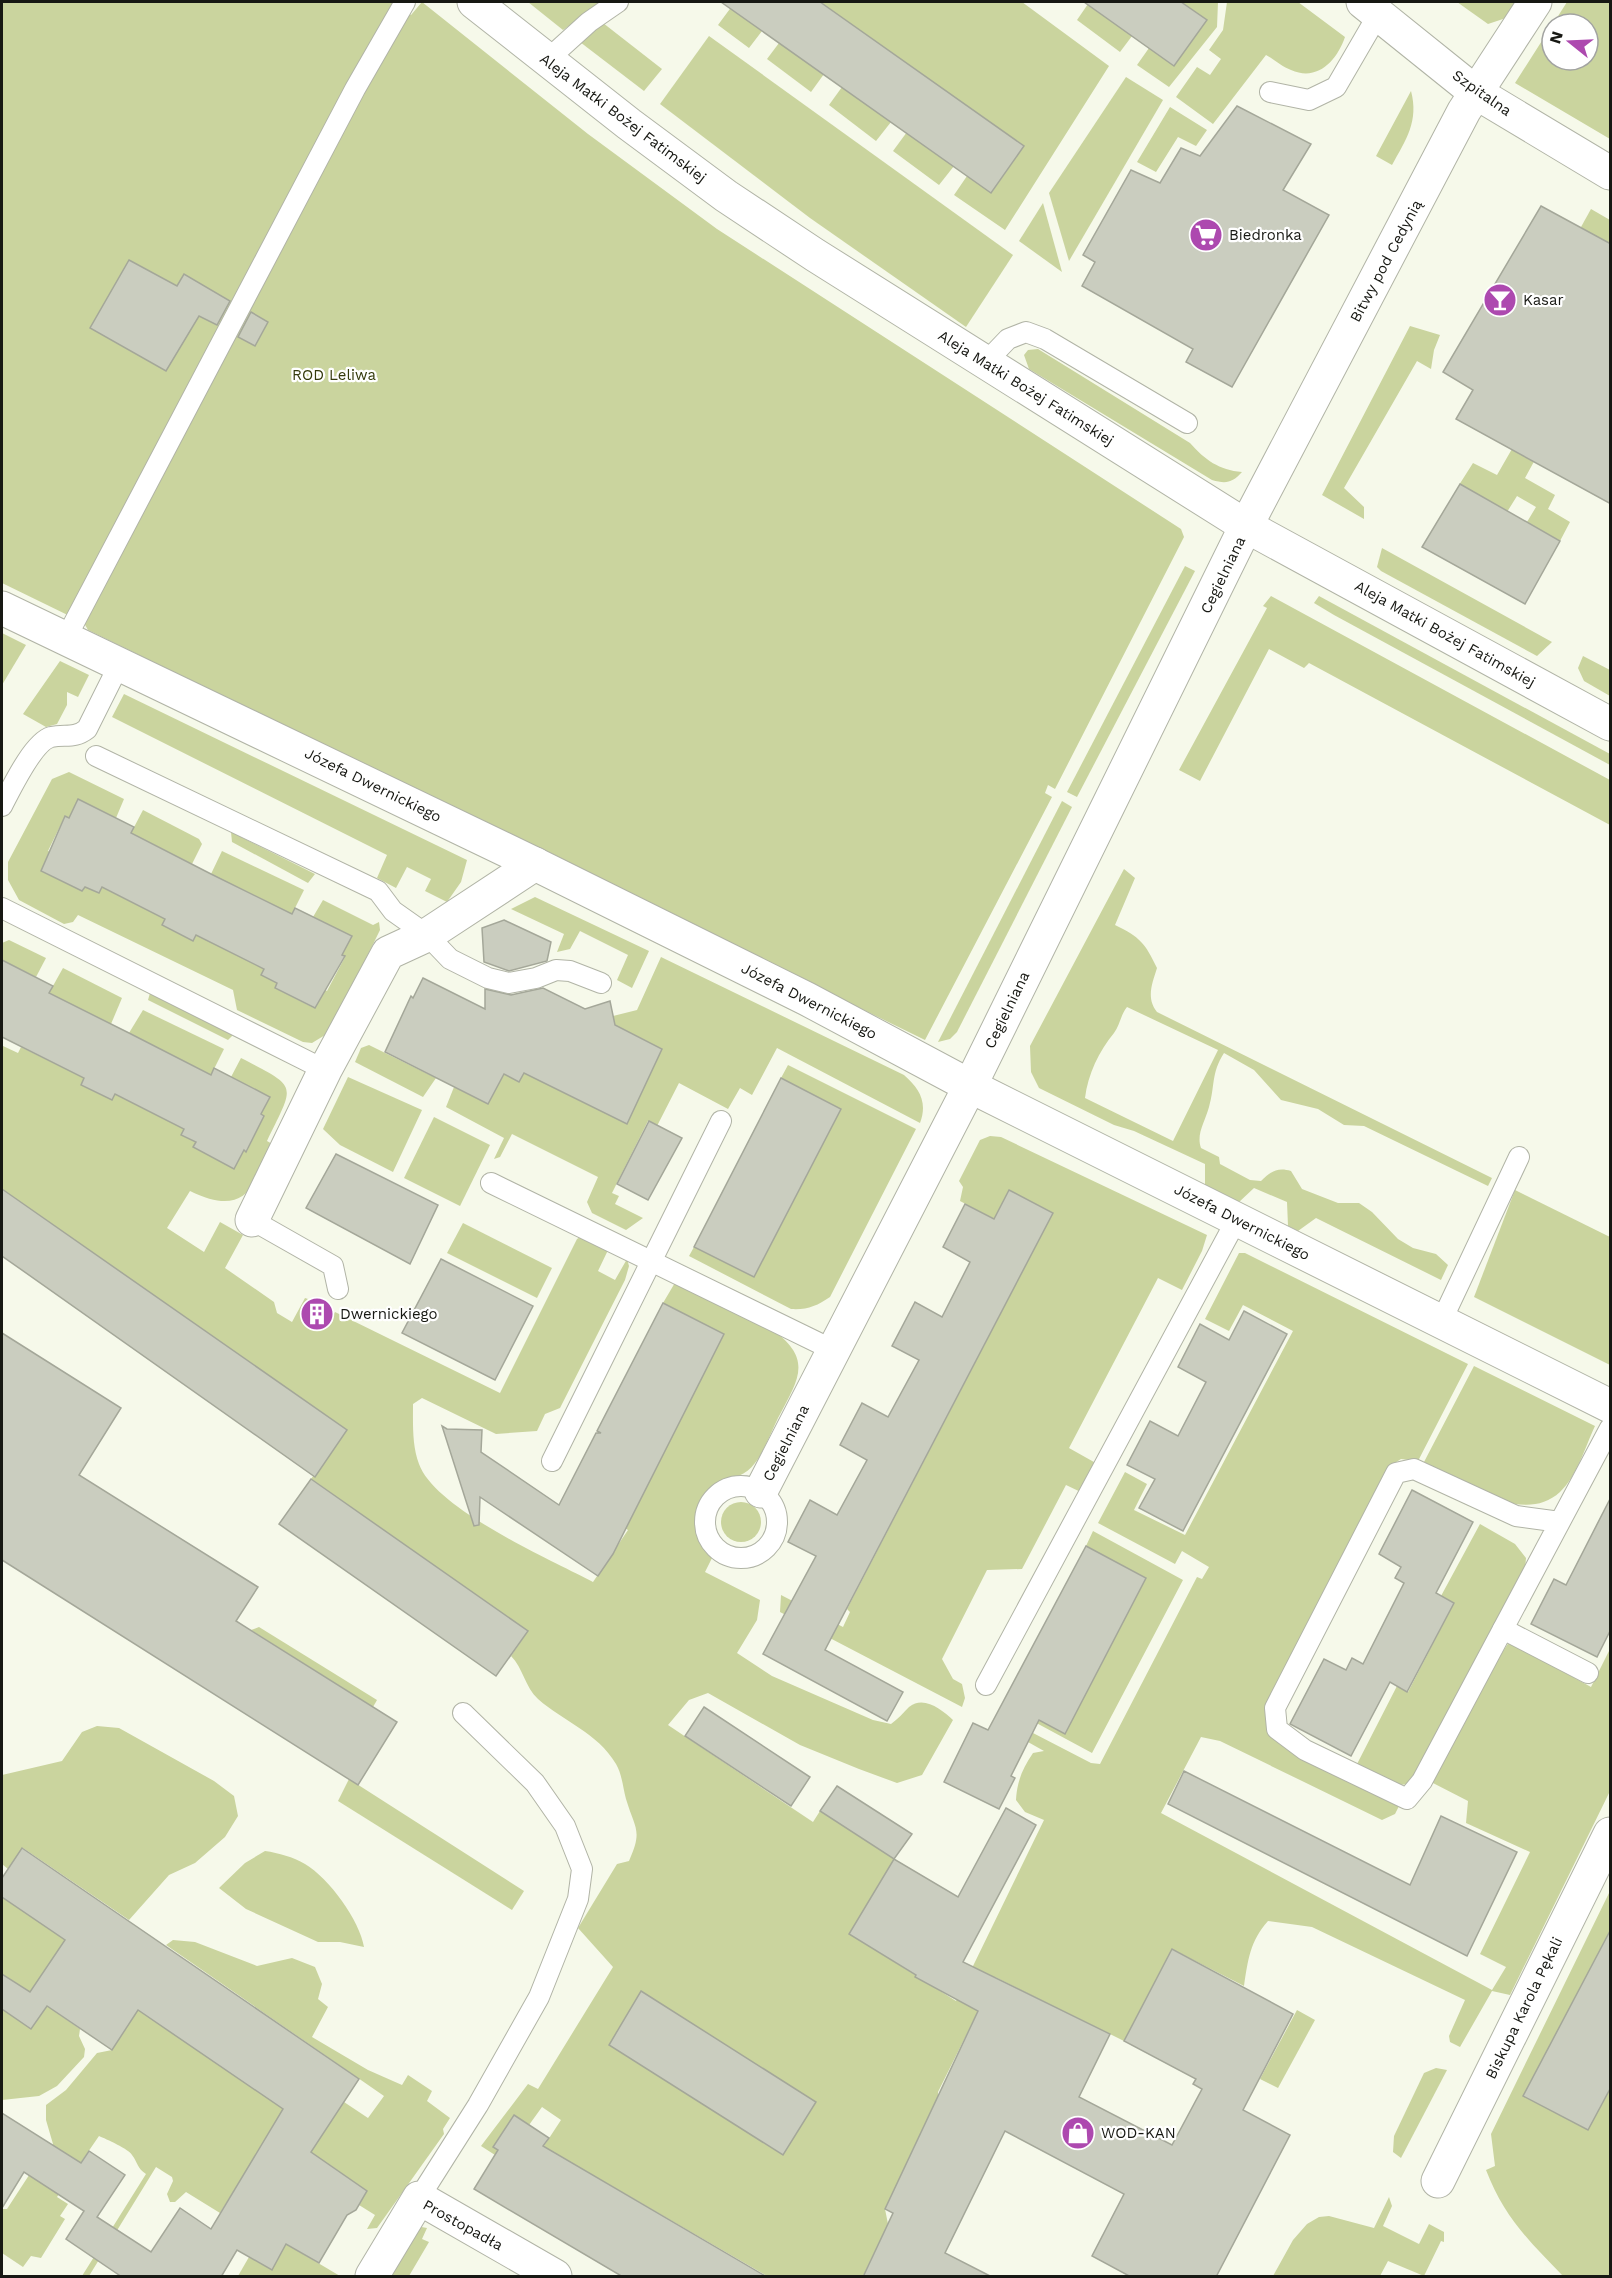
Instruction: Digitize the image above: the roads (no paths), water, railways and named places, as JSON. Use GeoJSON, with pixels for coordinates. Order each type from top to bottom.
{"type":"FeatureCollection","features":[{"type":"Feature","properties":{"kind":"street","name":"Aleja Matki Bożej Fatimskiej"},"geometry":{"type":"LineString","coordinates":[[474,2],[546,60],[726,196],[985,363],[1246,526],[1611,724]]}},
{"type":"Feature","properties":{"kind":"street","name":"Bitwy pod Cedynią"},"geometry":{"type":"LineString","coordinates":[[1246,526],[1475,92],[1535,2]]}},
{"type":"Feature","properties":{"kind":"street","name":"Szpitalna"},"geometry":{"type":"LineString","coordinates":[[1371,7],[1475,92],[1611,173]]}},
{"type":"Feature","properties":{"kind":"street","name":"Cegielniana"},"geometry":{"type":"LineString","coordinates":[[761,1491],[970,1086],[1246,526]]}},
{"type":"Feature","properties":{"kind":"street","name":"Józefa Dwernickiego"},"geometry":{"type":"LineString","coordinates":[[2,608],[535,864],[807,999],[970,1086],[1611,1406]]}},
{"type":"Feature","properties":{"kind":"street"},"geometry":{"type":"LineString","coordinates":[[252,1220],[326,1070],[388,953],[427,935],[535,864]]}},
{"type":"Feature","properties":{"kind":"street","name":"Biskupa Karola Pękali"},"geometry":{"type":"LineString","coordinates":[[1438,2181],[1611,1834]]}},
{"type":"Feature","properties":{"kind":"street","name":"Prostopadła"},"geometry":{"type":"LineString","coordinates":[[372,2277],[419,2198],[555,2277]]}},
{"type":"Feature","properties":{"kind":"lane"},"geometry":{"type":"LineString","coordinates":[[66,638],[355,89],[405,2]]}},
{"type":"Feature","properties":{"kind":"lane"},"geometry":{"type":"LineString","coordinates":[[546,60],[589,22],[618,2]]}},
{"type":"Feature","properties":{"kind":"lane"},"geometry":{"type":"LineString","coordinates":[[1270,92],[1310,100],[1336,87],[1371,7]]}},
{"type":"Feature","properties":{"kind":"lane"},"geometry":{"type":"LineString","coordinates":[[985,363],[1008,339],[1026,332],[1045,339],[1187,423]]}},
{"type":"Feature","properties":{"kind":"lane"},"geometry":{"type":"LineString","coordinates":[[2,806],[38,745],[50,738],[78,736],[87,729],[120,663]]}},
{"type":"Feature","properties":{"kind":"lane"},"geometry":{"type":"LineString","coordinates":[[96,756],[378,891],[393,911],[427,935],[450,959],[488,978],[509,983],[563,970],[601,983]]}},
{"type":"Feature","properties":{"kind":"lane"},"geometry":{"type":"LineString","coordinates":[[2,908],[326,1070]]}},
{"type":"Feature","properties":{"kind":"lane"},"geometry":{"type":"LineString","coordinates":[[552,1461],[721,1121]]}},
{"type":"Feature","properties":{"kind":"lane"},"geometry":{"type":"LineString","coordinates":[[1441,1322],[1519,1157]]}},
{"type":"Feature","properties":{"kind":"lane"},"geometry":{"type":"LineString","coordinates":[[491,1183],[833,1350]]}},
{"type":"Feature","properties":{"kind":"lane"},"geometry":{"type":"LineString","coordinates":[[252,1220],[333,1266],[338,1289]]}},
{"type":"Feature","properties":{"kind":"lane"},"geometry":{"type":"LineString","coordinates":[[986,1685],[1237,1220]]}},
{"type":"Feature","properties":{"kind":"lane"},"geometry":{"type":"LineString","coordinates":[[1560,1522],[1516,1516],[1414,1469],[1396,1473],[1275,1707],[1278,1729],[1305,1750],[1407,1799],[1422,1781],[1611,1428]]}},
{"type":"Feature","properties":{"kind":"lane"},"geometry":{"type":"LineString","coordinates":[[1503,1629],[1588,1672]]}},
{"type":"Feature","properties":{"kind":"lane"},"geometry":{"type":"LineString","coordinates":[[419,2198],[478,2105],[539,1997],[578,1899],[582,1869],[565,1826],[535,1783],[463,1713]]}},
{"type":"Feature","properties":{"kind":"place","name":"Biedronka"},"geometry":{"type":"Point","coordinates":[1206,235]}},
{"type":"Feature","properties":{"kind":"place","name":"Kasar"},"geometry":{"type":"Point","coordinates":[1500,300]}},
{"type":"Feature","properties":{"kind":"place","name":"Dwernickiego"},"geometry":{"type":"Point","coordinates":[317,1314]}},
{"type":"Feature","properties":{"kind":"place","name":"WOD-KAN"},"geometry":{"type":"Point","coordinates":[1078,2133]}},
{"type":"Feature","properties":{"kind":"park label","name":"ROD Leliwa"},"geometry":{"type":"Point","coordinates":[334,375]}}]}
